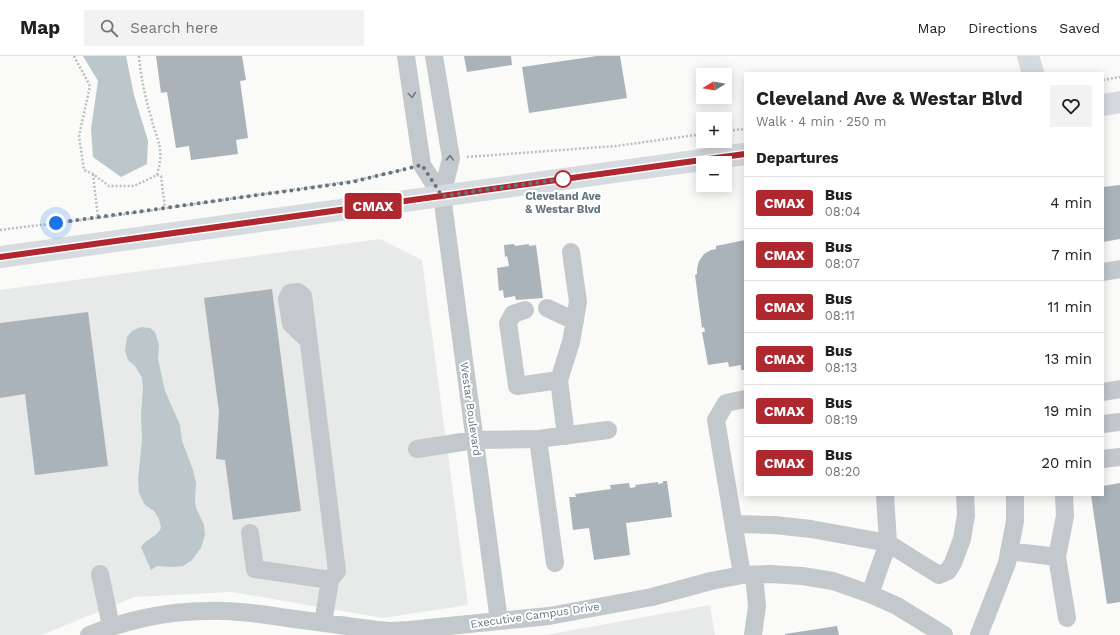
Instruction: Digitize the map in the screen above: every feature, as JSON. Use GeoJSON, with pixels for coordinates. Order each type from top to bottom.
{"type":"FeatureCollection","features":[{"type":"Feature","properties":{"kind":"main road"},"geometry":{"type":"LineString","coordinates":[[1024,72],[1028,56]]}},
{"type":"Feature","properties":{"kind":"main road"},"geometry":{"type":"LineString","coordinates":[[1028,56],[1032,72]]}},
{"type":"Feature","properties":{"kind":"main road"},"geometry":{"type":"LineString","coordinates":[[1104,104],[1120,102]]}},
{"type":"Feature","properties":{"kind":"main road"},"geometry":{"type":"LineString","coordinates":[[0,257],[744,154]]}},
{"type":"Feature","properties":{"kind":"street","name":"Westar Boulevard"},"geometry":{"type":"LineString","coordinates":[[406,56],[422,165],[442,196]]}},
{"type":"Feature","properties":{"kind":"street","name":"Westar Boulevard"},"geometry":{"type":"LineString","coordinates":[[434,56],[451,158],[442,196],[499,622]]}},
{"type":"Feature","properties":{"kind":"street"},"geometry":{"type":"LineString","coordinates":[[566,436],[559,380],[571,342],[578,302],[571,252]]}},
{"type":"Feature","properties":{"kind":"street"},"geometry":{"type":"LineString","coordinates":[[1104,272],[1120,269]]}},
{"type":"Feature","properties":{"kind":"street"},"geometry":{"type":"LineString","coordinates":[[547,308],[574,321]]}},
{"type":"Feature","properties":{"kind":"street"},"geometry":{"type":"LineString","coordinates":[[525,310],[513,314],[508,323],[517,386],[559,380]]}},
{"type":"Feature","properties":{"kind":"street"},"geometry":{"type":"LineString","coordinates":[[309,341],[337,571],[330,580],[323,623]]}},
{"type":"Feature","properties":{"kind":"street"},"geometry":{"type":"LineString","coordinates":[[1104,392],[1120,389]]}},
{"type":"Feature","properties":{"kind":"street"},"geometry":{"type":"LineString","coordinates":[[744,399],[726,403],[716,420],[735,524],[757,606],[753,635]]}},
{"type":"Feature","properties":{"kind":"street"},"geometry":{"type":"LineString","coordinates":[[1104,424],[1120,422]]}},
{"type":"Feature","properties":{"kind":"street"},"geometry":{"type":"LineString","coordinates":[[417,449],[475,440],[538,439],[608,430]]}},
{"type":"Feature","properties":{"kind":"street"},"geometry":{"type":"LineString","coordinates":[[538,439],[555,563]]}},
{"type":"Feature","properties":{"kind":"street"},"geometry":{"type":"LineString","coordinates":[[1104,459],[1120,457]]}},
{"type":"Feature","properties":{"kind":"street"},"geometry":{"type":"LineString","coordinates":[[870,594],[888,543],[887,496]]}},
{"type":"Feature","properties":{"kind":"street"},"geometry":{"type":"LineString","coordinates":[[735,524],[774,525],[811,529],[888,543],[939,575],[948,571],[953,563],[962,539],[966,515],[965,496]]}},
{"type":"Feature","properties":{"kind":"street"},"geometry":{"type":"LineString","coordinates":[[979,635],[1007,563],[1015,521],[1015,496]]}},
{"type":"Feature","properties":{"kind":"street"},"geometry":{"type":"LineString","coordinates":[[1064,496],[1065,516],[1057,557],[1068,618]]}},
{"type":"Feature","properties":{"kind":"street"},"geometry":{"type":"LineString","coordinates":[[250,533],[255,569],[330,580]]}},
{"type":"Feature","properties":{"kind":"street"},"geometry":{"type":"LineString","coordinates":[[1009,551],[1057,557]]}},
{"type":"Feature","properties":{"kind":"street"},"geometry":{"type":"LineString","coordinates":[[100,574],[112,626]]}},
{"type":"Feature","properties":{"kind":"street","name":"Executive Campus Drive"},"geometry":{"type":"LineString","coordinates":[[89,635],[112,626],[145,618],[173,613],[207,611],[242,612],[390,631],[499,622],[520,618],[549,616],[638,600],[711,581],[748,575],[770,574],[802,576],[833,582],[870,594],[897,606],[944,635]]}},
{"type":"Feature","properties":{"kind":"path"},"geometry":{"type":"LineString","coordinates":[[74,56],[90,86],[79,136],[84,170],[93,174],[109,186],[134,186],[157,175],[160,164],[161,148],[152,123],[141,79],[139,56]]}},
{"type":"Feature","properties":{"kind":"path"},"geometry":{"type":"LineString","coordinates":[[1104,80],[1120,77]]}},
{"type":"Feature","properties":{"kind":"path"},"geometry":{"type":"LineString","coordinates":[[732,130],[744,129]]}},
{"type":"Feature","properties":{"kind":"path"},"geometry":{"type":"LineString","coordinates":[[451,158],[616,146],[696,135]]}},
{"type":"Feature","properties":{"kind":"path"},"geometry":{"type":"LineString","coordinates":[[0,230],[98,218],[352,182],[422,165]]}},
{"type":"Feature","properties":{"kind":"path"},"geometry":{"type":"LineString","coordinates":[[93,174],[98,218]]}},
{"type":"Feature","properties":{"kind":"path"},"geometry":{"type":"LineString","coordinates":[[157,175],[161,176],[165,208]]}},
{"type":"Feature","properties":{"kind":"shaded area"},"geometry":{"type":"Polygon","coordinates":[[[83,56],[126,56],[134,95],[148,141],[147,164],[121,177],[93,157],[91,129],[98,81],[83,56]]]}},
{"type":"Feature","properties":{"kind":"shaded area"},"geometry":{"type":"Polygon","coordinates":[[[380,239],[422,260],[468,605],[383,618],[232,592],[134,597],[42,635],[0,635],[0,290],[380,239]]]}},
{"type":"Feature","properties":{"kind":"shaded area"},"geometry":{"type":"Polygon","coordinates":[[[141,327],[150,328],[155,332],[159,345],[158,359],[165,391],[180,425],[182,441],[193,470],[196,483],[196,508],[204,525],[205,535],[201,548],[192,560],[183,566],[157,566],[151,570],[141,547],[157,534],[161,528],[159,519],[154,511],[145,505],[139,493],[138,479],[142,440],[141,414],[143,388],[142,378],[135,366],[128,360],[125,351],[127,337],[132,331],[141,327]]]}},
{"type":"Feature","properties":{"kind":"shaded area"},"geometry":{"type":"Polygon","coordinates":[[[710,605],[715,635],[546,635],[710,605]]]}},
{"type":"Feature","properties":{"kind":"building"},"geometry":{"type":"Polygon","coordinates":[[[156,56],[242,56],[246,80],[240,81],[248,138],[236,140],[238,154],[191,160],[189,146],[176,148],[167,92],[161,93],[156,56]]]}},
{"type":"Feature","properties":{"kind":"building"},"geometry":{"type":"Polygon","coordinates":[[[464,56],[511,56],[512,65],[467,72],[464,56]]]}},
{"type":"Feature","properties":{"kind":"building"},"geometry":{"type":"Polygon","coordinates":[[[597,56],[620,56],[627,98],[529,113],[522,67],[597,56]]]}},
{"type":"Feature","properties":{"kind":"building"},"geometry":{"type":"Polygon","coordinates":[[[1120,185],[1120,239],[1104,242],[1104,187],[1120,185]]]}},
{"type":"Feature","properties":{"kind":"building"},"geometry":{"type":"Polygon","coordinates":[[[744,240],[744,370],[741,370],[741,365],[729,367],[728,362],[708,365],[702,332],[705,332],[704,327],[702,328],[695,275],[697,274],[699,261],[704,254],[716,249],[716,246],[744,240]]]}},
{"type":"Feature","properties":{"kind":"building"},"geometry":{"type":"Polygon","coordinates":[[[514,244],[515,246],[529,244],[529,246],[536,245],[543,298],[516,300],[515,296],[504,298],[503,290],[499,291],[497,268],[509,266],[507,256],[505,257],[504,245],[514,244]]]}},
{"type":"Feature","properties":{"kind":"building"},"geometry":{"type":"Polygon","coordinates":[[[272,289],[301,511],[233,520],[225,460],[216,459],[219,412],[204,298],[272,289]]]}},
{"type":"Feature","properties":{"kind":"building"},"geometry":{"type":"Polygon","coordinates":[[[88,312],[108,466],[35,475],[25,394],[0,398],[0,323],[88,312]]]}},
{"type":"Feature","properties":{"kind":"building"},"geometry":{"type":"Polygon","coordinates":[[[663,481],[667,481],[672,517],[626,523],[630,555],[594,560],[589,528],[573,530],[569,497],[576,497],[575,494],[611,489],[610,485],[629,483],[630,488],[636,487],[635,485],[658,482],[658,484],[663,483],[663,481]]]}},
{"type":"Feature","properties":{"kind":"building"},"geometry":{"type":"Polygon","coordinates":[[[1120,483],[1120,602],[1107,604],[1091,496],[1104,496],[1104,486],[1120,483]]]}},
{"type":"Feature","properties":{"kind":"building"},"geometry":{"type":"Polygon","coordinates":[[[837,626],[839,635],[785,635],[785,634],[837,626]]]}},
{"type":"Feature","properties":{"kind":"bus line","name":"CMAX"},"geometry":{"type":"LineString","coordinates":[[0,257],[744,154]]}},
{"type":"Feature","properties":{"kind":"place","name":"Cleveland Ave & Westar Blvd"},"geometry":{"type":"Point","coordinates":[563,179]}},
{"type":"Feature","properties":{"kind":"route"},"geometry":{"type":"LineString","coordinates":[[56,223],[352,182],[422,165],[442,196],[563,179]]}}]}
